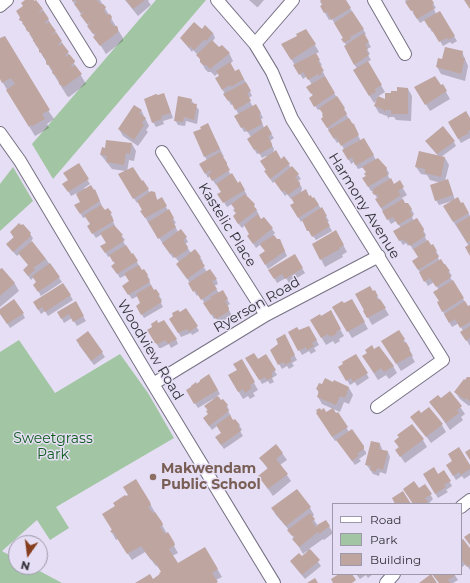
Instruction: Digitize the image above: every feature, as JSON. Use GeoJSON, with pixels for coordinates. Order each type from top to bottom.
{"type":"FeatureCollection","features":[{"type":"Feature","properties":{"kind":"street"},"geometry":{"type":"LineString","coordinates":[[0,6],[7,0]]}},
{"type":"Feature","properties":{"kind":"street"},"geometry":{"type":"LineString","coordinates":[[52,0],[90,61]]}},
{"type":"Feature","properties":{"kind":"street","name":"Harmony Avenue"},"geometry":{"type":"LineString","coordinates":[[217,0],[255,44],[272,72],[292,119],[443,360],[377,407]]}},
{"type":"Feature","properties":{"kind":"street"},"geometry":{"type":"LineString","coordinates":[[255,44],[293,0]]}},
{"type":"Feature","properties":{"kind":"street"},"geometry":{"type":"LineString","coordinates":[[374,0],[405,54]]}},
{"type":"Feature","properties":{"kind":"street","name":"Woodview Road"},"geometry":{"type":"LineString","coordinates":[[0,132],[20,161],[274,583]]}},
{"type":"Feature","properties":{"kind":"street","name":"Kastelic Place"},"geometry":{"type":"LineString","coordinates":[[162,152],[266,315]]}},
{"type":"Feature","properties":{"kind":"street","name":"Ryerson Road"},"geometry":{"type":"LineString","coordinates":[[153,384],[266,315],[379,256]]}},
{"type":"Feature","properties":{"kind":"street"},"geometry":{"type":"LineString","coordinates":[[462,506],[470,500]]}},
{"type":"Feature","properties":{"kind":"street"},"geometry":{"type":"LineString","coordinates":[[386,583],[393,575]]}},
{"type":"Feature","properties":{"kind":"green space"},"geometry":{"type":"Polygon","coordinates":[[[156,0],[206,0],[53,179],[32,144],[156,0]]]}},
{"type":"Feature","properties":{"kind":"green space"},"geometry":{"type":"Polygon","coordinates":[[[13,167],[33,201],[0,231],[0,184],[13,167]]]}},
{"type":"Feature","properties":{"kind":"green space","name":"Sweetgrass Park"},"geometry":{"type":"Polygon","coordinates":[[[19,340],[55,393],[120,354],[148,393],[174,438],[56,507],[69,528],[50,540],[37,520],[20,535],[8,535],[8,546],[2,551],[8,554],[8,575],[47,575],[62,583],[0,583],[0,352],[19,340]]]}},
{"type":"Feature","properties":{"kind":"building"},"geometry":{"type":"Polygon","coordinates":[[[25,0],[36,0],[43,9],[39,11],[40,13],[43,10],[49,19],[45,22],[46,24],[49,22],[56,31],[52,34],[53,35],[56,32],[62,41],[58,44],[59,46],[62,43],[69,52],[65,55],[66,57],[69,54],[75,61],[71,65],[72,67],[75,65],[82,74],[64,87],[59,84],[56,76],[52,73],[53,71],[49,66],[50,65],[47,65],[46,60],[42,55],[43,54],[39,52],[39,49],[33,41],[30,33],[26,30],[22,23],[23,22],[19,20],[20,17],[16,11],[23,6],[21,3],[25,0]]]}},
{"type":"Feature","properties":{"kind":"building"},"geometry":{"type":"Polygon","coordinates":[[[75,0],[97,0],[100,4],[103,4],[106,7],[104,11],[107,15],[110,14],[112,17],[110,22],[114,26],[117,26],[118,32],[100,46],[93,37],[96,34],[93,34],[87,26],[90,24],[87,24],[80,15],[83,13],[81,13],[74,4],[77,2],[75,0]]]}},
{"type":"Feature","properties":{"kind":"building"},"geometry":{"type":"Polygon","coordinates":[[[126,0],[145,0],[133,9],[126,0]]]}},
{"type":"Feature","properties":{"kind":"building"},"geometry":{"type":"Polygon","coordinates":[[[321,0],[346,0],[351,8],[331,20],[327,12],[324,13],[320,6],[322,5],[321,0]]]}},
{"type":"Feature","properties":{"kind":"building"},"geometry":{"type":"Polygon","coordinates":[[[409,0],[432,0],[434,3],[432,5],[434,9],[417,19],[413,13],[413,10],[411,11],[405,2],[409,0]]]}},
{"type":"Feature","properties":{"kind":"building"},"geometry":{"type":"Polygon","coordinates":[[[464,0],[470,0],[470,9],[464,0]]]}},
{"type":"Feature","properties":{"kind":"building"},"geometry":{"type":"Polygon","coordinates":[[[352,11],[364,29],[350,37],[351,39],[344,43],[341,39],[343,38],[334,23],[352,11]]]}},
{"type":"Feature","properties":{"kind":"building"},"geometry":{"type":"Polygon","coordinates":[[[440,11],[455,36],[448,40],[447,38],[439,42],[424,20],[440,11]]]}},
{"type":"Feature","properties":{"kind":"building"},"geometry":{"type":"Polygon","coordinates":[[[194,22],[202,29],[205,25],[213,33],[206,41],[204,40],[194,50],[190,46],[189,48],[180,38],[194,22]]]}},
{"type":"Feature","properties":{"kind":"building"},"geometry":{"type":"Polygon","coordinates":[[[306,29],[316,44],[291,60],[281,44],[297,36],[296,34],[306,29]]]}},
{"type":"Feature","properties":{"kind":"building"},"geometry":{"type":"Polygon","coordinates":[[[364,33],[369,42],[365,44],[369,55],[354,65],[344,46],[364,33]]]}},
{"type":"Feature","properties":{"kind":"building"},"geometry":{"type":"Polygon","coordinates":[[[5,36],[50,110],[42,114],[45,119],[29,127],[6,90],[15,84],[11,78],[2,83],[0,79],[0,38],[5,36]]]}},
{"type":"Feature","properties":{"kind":"building"},"geometry":{"type":"Polygon","coordinates":[[[212,40],[219,47],[222,45],[230,53],[210,69],[200,62],[200,59],[196,55],[212,40]]]}},
{"type":"Feature","properties":{"kind":"building"},"geometry":{"type":"Polygon","coordinates":[[[445,47],[463,51],[462,57],[465,58],[461,74],[436,67],[438,58],[442,59],[445,47]]]}},
{"type":"Feature","properties":{"kind":"building"},"geometry":{"type":"Polygon","coordinates":[[[316,53],[320,60],[318,61],[324,71],[321,72],[322,74],[319,76],[318,74],[308,80],[303,72],[299,75],[293,65],[316,53]]]}},
{"type":"Feature","properties":{"kind":"building"},"geometry":{"type":"Polygon","coordinates":[[[368,61],[382,85],[375,89],[376,92],[369,96],[353,70],[368,61]]]}},
{"type":"Feature","properties":{"kind":"building"},"geometry":{"type":"Polygon","coordinates":[[[230,62],[235,71],[239,69],[244,79],[231,87],[230,85],[222,90],[215,78],[219,76],[216,71],[230,62]]]}},
{"type":"Feature","properties":{"kind":"building"},"geometry":{"type":"Polygon","coordinates":[[[325,76],[335,93],[314,107],[309,98],[313,95],[306,87],[325,76]]]}},
{"type":"Feature","properties":{"kind":"building"},"geometry":{"type":"Polygon","coordinates":[[[435,76],[441,85],[443,84],[447,91],[425,105],[414,87],[435,76]]]}},
{"type":"Feature","properties":{"kind":"building"},"geometry":{"type":"Polygon","coordinates":[[[246,82],[251,91],[247,93],[251,101],[235,110],[230,100],[228,101],[223,94],[246,82]]]}},
{"type":"Feature","properties":{"kind":"building"},"geometry":{"type":"Polygon","coordinates":[[[397,87],[408,88],[408,114],[391,114],[391,110],[385,110],[385,112],[374,106],[378,96],[385,99],[385,93],[397,91],[397,87]]]}},
{"type":"Feature","properties":{"kind":"building"},"geometry":{"type":"Polygon","coordinates":[[[164,93],[171,113],[161,116],[162,119],[152,123],[144,99],[156,94],[158,95],[164,93]]]}},
{"type":"Feature","properties":{"kind":"building"},"geometry":{"type":"Polygon","coordinates":[[[178,96],[192,99],[191,103],[197,104],[194,120],[184,117],[183,122],[174,121],[178,96]]]}},
{"type":"Feature","properties":{"kind":"building"},"geometry":{"type":"Polygon","coordinates":[[[337,96],[347,114],[327,128],[321,119],[323,114],[319,108],[337,96]]]}},
{"type":"Feature","properties":{"kind":"building"},"geometry":{"type":"Polygon","coordinates":[[[256,104],[261,113],[259,114],[262,124],[247,132],[244,127],[241,128],[234,116],[256,104]]]}},
{"type":"Feature","properties":{"kind":"building"},"geometry":{"type":"Polygon","coordinates":[[[134,105],[142,110],[139,113],[146,118],[142,123],[144,125],[134,140],[118,129],[134,105]]]}},
{"type":"Feature","properties":{"kind":"building"},"geometry":{"type":"Polygon","coordinates":[[[466,111],[470,118],[470,130],[468,131],[469,133],[458,139],[448,122],[466,111]]]}},
{"type":"Feature","properties":{"kind":"building"},"geometry":{"type":"Polygon","coordinates":[[[349,118],[354,124],[359,135],[341,146],[336,137],[334,139],[328,130],[349,118]]]}},
{"type":"Feature","properties":{"kind":"building"},"geometry":{"type":"Polygon","coordinates":[[[208,123],[220,149],[204,157],[193,132],[201,129],[200,127],[208,123]]]}},
{"type":"Feature","properties":{"kind":"building"},"geometry":{"type":"Polygon","coordinates":[[[267,125],[272,134],[268,136],[272,147],[259,154],[256,149],[254,150],[247,139],[267,125]]]}},
{"type":"Feature","properties":{"kind":"building"},"geometry":{"type":"Polygon","coordinates":[[[443,126],[455,141],[437,154],[425,141],[443,126]]]}},
{"type":"Feature","properties":{"kind":"building"},"geometry":{"type":"Polygon","coordinates":[[[364,138],[374,155],[355,165],[352,157],[348,160],[342,150],[364,138]]]}},
{"type":"Feature","properties":{"kind":"building"},"geometry":{"type":"Polygon","coordinates":[[[106,140],[132,143],[130,154],[126,153],[124,165],[106,162],[107,156],[100,155],[102,147],[105,148],[106,140]]]}},
{"type":"Feature","properties":{"kind":"building"},"geometry":{"type":"Polygon","coordinates":[[[276,150],[281,159],[284,156],[290,164],[270,179],[264,171],[266,170],[260,161],[276,150]]]}},
{"type":"Feature","properties":{"kind":"building"},"geometry":{"type":"Polygon","coordinates":[[[419,151],[445,157],[441,177],[425,173],[425,169],[415,167],[419,151]]]}},
{"type":"Feature","properties":{"kind":"building"},"geometry":{"type":"Polygon","coordinates":[[[220,152],[230,170],[212,181],[208,174],[211,172],[210,170],[205,174],[199,164],[220,152]]]}},
{"type":"Feature","properties":{"kind":"building"},"geometry":{"type":"Polygon","coordinates":[[[378,158],[387,168],[386,170],[388,175],[368,187],[362,178],[366,176],[364,174],[366,172],[362,167],[378,158]]]}},
{"type":"Feature","properties":{"kind":"building"},"geometry":{"type":"Polygon","coordinates":[[[79,163],[89,179],[68,192],[62,184],[68,180],[63,173],[79,163]]]}},
{"type":"Feature","properties":{"kind":"building"},"geometry":{"type":"Polygon","coordinates":[[[292,166],[299,174],[295,177],[298,180],[297,182],[299,181],[300,186],[288,195],[284,190],[282,192],[274,181],[292,166]]]}},
{"type":"Feature","properties":{"kind":"building"},"geometry":{"type":"Polygon","coordinates":[[[133,167],[149,189],[133,199],[118,174],[133,167]]]}},
{"type":"Feature","properties":{"kind":"building"},"geometry":{"type":"Polygon","coordinates":[[[232,173],[238,183],[240,181],[245,190],[223,203],[217,194],[221,192],[216,184],[232,173]]]}},
{"type":"Feature","properties":{"kind":"building"},"geometry":{"type":"Polygon","coordinates":[[[391,178],[394,184],[400,180],[404,187],[398,191],[401,195],[381,208],[375,199],[379,197],[376,194],[374,195],[372,192],[373,189],[391,178]]]}},
{"type":"Feature","properties":{"kind":"building"},"geometry":{"type":"Polygon","coordinates":[[[448,179],[453,195],[435,201],[430,185],[448,179]]]}},
{"type":"Feature","properties":{"kind":"building"},"geometry":{"type":"Polygon","coordinates":[[[91,185],[94,190],[95,189],[100,201],[80,214],[74,205],[80,202],[76,194],[91,185]]]}},
{"type":"Feature","properties":{"kind":"building"},"geometry":{"type":"Polygon","coordinates":[[[306,189],[309,196],[311,195],[312,198],[314,197],[319,205],[298,218],[290,205],[294,203],[291,198],[306,189]]]}},
{"type":"Feature","properties":{"kind":"building"},"geometry":{"type":"Polygon","coordinates":[[[151,191],[155,192],[157,200],[162,197],[167,206],[145,218],[140,211],[142,210],[137,201],[151,191]]]}},
{"type":"Feature","properties":{"kind":"building"},"geometry":{"type":"Polygon","coordinates":[[[245,194],[255,204],[254,206],[257,210],[238,224],[233,216],[236,213],[233,210],[235,209],[231,204],[245,194]]]}},
{"type":"Feature","properties":{"kind":"building"},"geometry":{"type":"Polygon","coordinates":[[[458,197],[461,203],[463,202],[469,213],[453,222],[443,206],[458,197]]]}},
{"type":"Feature","properties":{"kind":"building"},"geometry":{"type":"Polygon","coordinates":[[[403,199],[412,209],[410,211],[413,216],[398,225],[393,217],[387,220],[382,211],[403,199]]]}},
{"type":"Feature","properties":{"kind":"building"},"geometry":{"type":"Polygon","coordinates":[[[101,205],[105,210],[108,208],[112,213],[110,214],[114,221],[92,234],[87,226],[90,224],[84,215],[101,205]]]}},
{"type":"Feature","properties":{"kind":"building"},"geometry":{"type":"Polygon","coordinates":[[[322,207],[330,226],[312,237],[309,231],[307,231],[302,220],[322,207]]]}},
{"type":"Feature","properties":{"kind":"building"},"geometry":{"type":"Polygon","coordinates":[[[169,209],[174,218],[172,220],[176,227],[158,239],[148,222],[169,209]]]}},
{"type":"Feature","properties":{"kind":"building"},"geometry":{"type":"Polygon","coordinates":[[[258,214],[261,219],[264,217],[273,228],[253,244],[247,236],[249,234],[244,225],[258,214]]]}},
{"type":"Feature","properties":{"kind":"building"},"geometry":{"type":"Polygon","coordinates":[[[470,216],[470,241],[467,243],[456,224],[470,216]]]}},
{"type":"Feature","properties":{"kind":"building"},"geometry":{"type":"Polygon","coordinates":[[[417,218],[424,229],[423,232],[425,236],[410,246],[403,239],[399,241],[393,231],[417,218]]]}},
{"type":"Feature","properties":{"kind":"building"},"geometry":{"type":"Polygon","coordinates":[[[19,223],[21,225],[23,224],[31,233],[31,236],[13,252],[6,244],[14,237],[10,232],[19,223]]]}},
{"type":"Feature","properties":{"kind":"building"},"geometry":{"type":"Polygon","coordinates":[[[114,225],[123,235],[121,236],[124,241],[105,253],[100,246],[106,243],[100,233],[114,225]]]}},
{"type":"Feature","properties":{"kind":"building"},"geometry":{"type":"Polygon","coordinates":[[[181,229],[187,237],[183,240],[188,247],[187,250],[175,258],[162,243],[181,229]]]}},
{"type":"Feature","properties":{"kind":"building"},"geometry":{"type":"Polygon","coordinates":[[[336,230],[344,245],[339,248],[340,249],[320,260],[312,244],[336,230]]]}},
{"type":"Feature","properties":{"kind":"building"},"geometry":{"type":"Polygon","coordinates":[[[274,235],[277,239],[280,239],[285,251],[265,265],[259,255],[265,251],[260,245],[274,235]]]}},
{"type":"Feature","properties":{"kind":"building"},"geometry":{"type":"Polygon","coordinates":[[[428,240],[431,245],[433,244],[437,251],[435,252],[439,257],[418,270],[412,261],[418,257],[413,249],[428,240]]]}},
{"type":"Feature","properties":{"kind":"building"},"geometry":{"type":"Polygon","coordinates":[[[32,241],[46,259],[33,268],[35,270],[28,276],[23,270],[28,265],[18,253],[32,241]]]}},
{"type":"Feature","properties":{"kind":"building"},"geometry":{"type":"Polygon","coordinates":[[[470,244],[470,256],[465,247],[470,244]]]}},
{"type":"Feature","properties":{"kind":"building"},"geometry":{"type":"Polygon","coordinates":[[[126,245],[138,261],[117,274],[111,266],[115,263],[109,255],[126,245]]]}},
{"type":"Feature","properties":{"kind":"building"},"geometry":{"type":"Polygon","coordinates":[[[195,249],[205,266],[187,279],[176,264],[195,249]]]}},
{"type":"Feature","properties":{"kind":"building"},"geometry":{"type":"Polygon","coordinates":[[[295,254],[303,268],[285,279],[282,274],[274,279],[268,270],[295,254]]]}},
{"type":"Feature","properties":{"kind":"building"},"geometry":{"type":"Polygon","coordinates":[[[441,259],[450,271],[448,272],[451,277],[436,287],[430,278],[424,282],[419,272],[441,259]]]}},
{"type":"Feature","properties":{"kind":"building"},"geometry":{"type":"Polygon","coordinates":[[[50,263],[60,277],[38,292],[33,285],[36,282],[32,276],[50,263]]]}},
{"type":"Feature","properties":{"kind":"building"},"geometry":{"type":"Polygon","coordinates":[[[139,265],[148,275],[147,276],[150,282],[128,295],[122,286],[129,281],[125,273],[139,265]]]}},
{"type":"Feature","properties":{"kind":"building"},"geometry":{"type":"Polygon","coordinates":[[[2,268],[15,283],[0,296],[0,269],[2,268]]]}},
{"type":"Feature","properties":{"kind":"building"},"geometry":{"type":"Polygon","coordinates":[[[210,269],[217,279],[212,281],[217,289],[201,300],[195,290],[193,292],[188,283],[210,269]]]}},
{"type":"Feature","properties":{"kind":"building"},"geometry":{"type":"Polygon","coordinates":[[[453,280],[464,298],[442,312],[437,302],[439,301],[433,292],[453,280]]]}},
{"type":"Feature","properties":{"kind":"building"},"geometry":{"type":"Polygon","coordinates":[[[63,283],[71,295],[45,312],[42,307],[38,310],[33,302],[63,283]]]}},
{"type":"Feature","properties":{"kind":"building"},"geometry":{"type":"Polygon","coordinates":[[[151,285],[160,295],[158,296],[162,302],[141,315],[136,306],[140,303],[136,294],[151,285]]]}},
{"type":"Feature","properties":{"kind":"building"},"geometry":{"type":"Polygon","coordinates":[[[370,286],[373,291],[375,290],[378,300],[380,299],[386,308],[367,318],[355,294],[370,286]]]}},
{"type":"Feature","properties":{"kind":"building"},"geometry":{"type":"Polygon","coordinates":[[[223,290],[228,299],[225,301],[229,308],[228,312],[216,319],[213,314],[211,315],[203,303],[211,299],[210,297],[223,290]]]}},
{"type":"Feature","properties":{"kind":"building"},"geometry":{"type":"Polygon","coordinates":[[[14,299],[24,313],[7,324],[0,314],[0,309],[14,299]]]}},
{"type":"Feature","properties":{"kind":"building"},"geometry":{"type":"Polygon","coordinates":[[[352,299],[365,322],[347,332],[332,307],[342,301],[344,303],[352,299]]]}},
{"type":"Feature","properties":{"kind":"building"},"geometry":{"type":"Polygon","coordinates":[[[76,301],[84,316],[73,322],[69,314],[61,319],[57,312],[76,301]]]}},
{"type":"Feature","properties":{"kind":"building"},"geometry":{"type":"Polygon","coordinates":[[[465,301],[468,306],[470,305],[470,322],[460,328],[455,319],[449,323],[444,314],[465,301]]]}},
{"type":"Feature","properties":{"kind":"building"},"geometry":{"type":"Polygon","coordinates":[[[186,308],[198,326],[189,332],[187,329],[178,333],[169,319],[173,316],[172,313],[178,310],[180,312],[186,308]]]}},
{"type":"Feature","properties":{"kind":"building"},"geometry":{"type":"Polygon","coordinates":[[[331,310],[341,329],[336,332],[337,334],[330,337],[328,334],[321,338],[310,320],[331,310]]]}},
{"type":"Feature","properties":{"kind":"building"},"geometry":{"type":"Polygon","coordinates":[[[157,320],[158,323],[164,320],[177,339],[168,344],[165,340],[158,344],[155,343],[147,330],[152,327],[151,324],[157,320]]]}},
{"type":"Feature","properties":{"kind":"building"},"geometry":{"type":"Polygon","coordinates":[[[309,326],[317,340],[312,343],[314,346],[307,350],[306,347],[298,351],[288,332],[297,327],[299,330],[309,326]]]}},
{"type":"Feature","properties":{"kind":"building"},"geometry":{"type":"Polygon","coordinates":[[[470,326],[470,338],[466,341],[460,332],[470,326]]]}},
{"type":"Feature","properties":{"kind":"building"},"geometry":{"type":"Polygon","coordinates":[[[399,330],[405,339],[403,341],[404,343],[406,342],[412,355],[396,364],[381,341],[399,330]]]}},
{"type":"Feature","properties":{"kind":"building"},"geometry":{"type":"Polygon","coordinates":[[[88,331],[103,352],[91,361],[76,340],[88,331]]]}},
{"type":"Feature","properties":{"kind":"building"},"geometry":{"type":"Polygon","coordinates":[[[285,334],[295,355],[290,358],[292,361],[285,365],[284,362],[278,365],[270,350],[278,344],[276,339],[285,334]]]}},
{"type":"Feature","properties":{"kind":"building"},"geometry":{"type":"Polygon","coordinates":[[[372,345],[374,349],[379,346],[394,366],[384,372],[381,368],[374,373],[362,356],[367,353],[365,350],[372,345]]]}},
{"type":"Feature","properties":{"kind":"building"},"geometry":{"type":"Polygon","coordinates":[[[254,353],[258,359],[266,354],[276,370],[271,373],[273,377],[267,380],[265,377],[259,380],[245,358],[254,353]]]}},
{"type":"Feature","properties":{"kind":"building"},"geometry":{"type":"Polygon","coordinates":[[[356,354],[368,373],[353,382],[351,378],[346,381],[338,367],[343,364],[342,362],[356,354]]]}},
{"type":"Feature","properties":{"kind":"building"},"geometry":{"type":"Polygon","coordinates":[[[242,359],[255,382],[250,385],[252,388],[245,393],[243,389],[238,392],[228,375],[237,370],[233,364],[242,359]]]}},
{"type":"Feature","properties":{"kind":"building"},"geometry":{"type":"Polygon","coordinates":[[[209,374],[218,390],[194,404],[186,390],[196,382],[197,384],[209,374]]]}},
{"type":"Feature","properties":{"kind":"building"},"geometry":{"type":"Polygon","coordinates":[[[467,377],[470,377],[470,401],[466,398],[465,400],[454,392],[467,377]]]}},
{"type":"Feature","properties":{"kind":"building"},"geometry":{"type":"Polygon","coordinates":[[[325,378],[333,382],[334,380],[349,387],[345,398],[340,396],[336,405],[317,397],[319,391],[316,389],[319,383],[322,384],[325,378]]]}},
{"type":"Feature","properties":{"kind":"building"},"geometry":{"type":"Polygon","coordinates":[[[450,391],[462,406],[457,410],[459,413],[446,423],[429,402],[438,395],[441,398],[450,391]]]}},
{"type":"Feature","properties":{"kind":"building"},"geometry":{"type":"Polygon","coordinates":[[[218,396],[228,405],[226,407],[229,411],[209,426],[203,418],[208,414],[206,411],[208,410],[204,406],[218,396]]]}},
{"type":"Feature","properties":{"kind":"building"},"geometry":{"type":"Polygon","coordinates":[[[429,407],[443,424],[426,437],[410,417],[419,410],[421,413],[429,407]]]}},
{"type":"Feature","properties":{"kind":"building"},"geometry":{"type":"Polygon","coordinates":[[[320,408],[321,410],[324,408],[326,412],[333,408],[336,413],[338,412],[348,427],[332,437],[316,413],[316,410],[320,408]]]}},
{"type":"Feature","properties":{"kind":"building"},"geometry":{"type":"Polygon","coordinates":[[[230,415],[233,420],[235,419],[240,425],[238,426],[241,431],[221,445],[215,437],[221,433],[216,425],[230,415]]]}},
{"type":"Feature","properties":{"kind":"building"},"geometry":{"type":"Polygon","coordinates":[[[412,424],[424,439],[400,457],[395,450],[399,447],[394,441],[399,437],[397,435],[412,424]]]}},
{"type":"Feature","properties":{"kind":"building"},"geometry":{"type":"Polygon","coordinates":[[[352,429],[364,446],[364,449],[357,454],[359,456],[352,461],[336,440],[352,429]]]}},
{"type":"Feature","properties":{"kind":"building"},"geometry":{"type":"Polygon","coordinates":[[[371,441],[380,443],[379,449],[388,451],[383,470],[377,468],[376,472],[370,470],[371,466],[365,465],[371,441]]]}},
{"type":"Feature","properties":{"kind":"building"},"geometry":{"type":"Polygon","coordinates":[[[276,444],[283,453],[276,459],[288,474],[268,489],[258,476],[268,468],[259,458],[276,444]]]}},
{"type":"Feature","properties":{"kind":"building"},"geometry":{"type":"Polygon","coordinates":[[[459,447],[470,465],[470,469],[461,475],[459,472],[453,476],[446,465],[452,461],[448,454],[459,447]]]}},
{"type":"Feature","properties":{"kind":"building"},"geometry":{"type":"Polygon","coordinates":[[[470,449],[470,460],[465,452],[470,449]]]}},
{"type":"Feature","properties":{"kind":"building"},"geometry":{"type":"Polygon","coordinates":[[[434,467],[438,474],[444,470],[451,481],[444,485],[446,487],[435,494],[423,474],[434,467]]]}},
{"type":"Feature","properties":{"kind":"building"},"geometry":{"type":"Polygon","coordinates":[[[136,479],[150,502],[151,505],[148,507],[153,513],[155,512],[162,522],[163,525],[160,527],[165,534],[168,532],[174,542],[175,545],[169,549],[178,563],[205,547],[218,569],[212,573],[218,582],[135,583],[150,574],[153,579],[161,572],[156,563],[155,564],[152,559],[151,560],[141,546],[127,554],[113,532],[112,533],[110,531],[112,530],[102,514],[115,506],[113,503],[125,495],[128,495],[123,487],[136,479]]]}},
{"type":"Feature","properties":{"kind":"building"},"geometry":{"type":"Polygon","coordinates":[[[414,481],[419,488],[425,484],[432,494],[425,498],[428,502],[426,503],[412,503],[403,489],[414,481]]]}},
{"type":"Feature","properties":{"kind":"building"},"geometry":{"type":"Polygon","coordinates":[[[297,489],[311,507],[286,526],[271,508],[297,489]]]}},
{"type":"Feature","properties":{"kind":"building"},"geometry":{"type":"Polygon","coordinates":[[[403,491],[410,503],[394,503],[392,498],[403,491]]]}},
{"type":"Feature","properties":{"kind":"building"},"geometry":{"type":"Polygon","coordinates":[[[310,513],[315,519],[312,522],[316,527],[326,520],[330,526],[319,534],[318,532],[299,547],[292,539],[295,537],[293,535],[292,536],[287,530],[310,513]]]}},
{"type":"Feature","properties":{"kind":"building"},"geometry":{"type":"Polygon","coordinates":[[[470,533],[470,545],[464,537],[470,533]]]}},
{"type":"Feature","properties":{"kind":"building"},"geometry":{"type":"Polygon","coordinates":[[[462,540],[470,548],[470,565],[467,567],[462,560],[462,540]]]}},
{"type":"Feature","properties":{"kind":"building"},"geometry":{"type":"Polygon","coordinates":[[[310,549],[320,560],[302,575],[290,561],[299,553],[302,556],[310,549]]]}},
{"type":"Feature","properties":{"kind":"building"},"geometry":{"type":"Polygon","coordinates":[[[337,575],[353,575],[356,580],[352,583],[333,583],[331,579],[337,575]]]}},
{"type":"Feature","properties":{"kind":"building"},"geometry":{"type":"Polygon","coordinates":[[[432,575],[437,583],[419,583],[432,575]]]}},
{"type":"Feature","properties":{"kind":"building"},"geometry":{"type":"Polygon","coordinates":[[[433,575],[456,575],[448,580],[451,583],[439,583],[433,575]]]}},
{"type":"Feature","properties":{"kind":"building"},"geometry":{"type":"Polygon","coordinates":[[[315,578],[318,583],[307,583],[315,578]]]}},
{"type":"Feature","properties":{"kind":"place","name":"Makwendam Public School"},"geometry":{"type":"Point","coordinates":[153,477]}}]}
